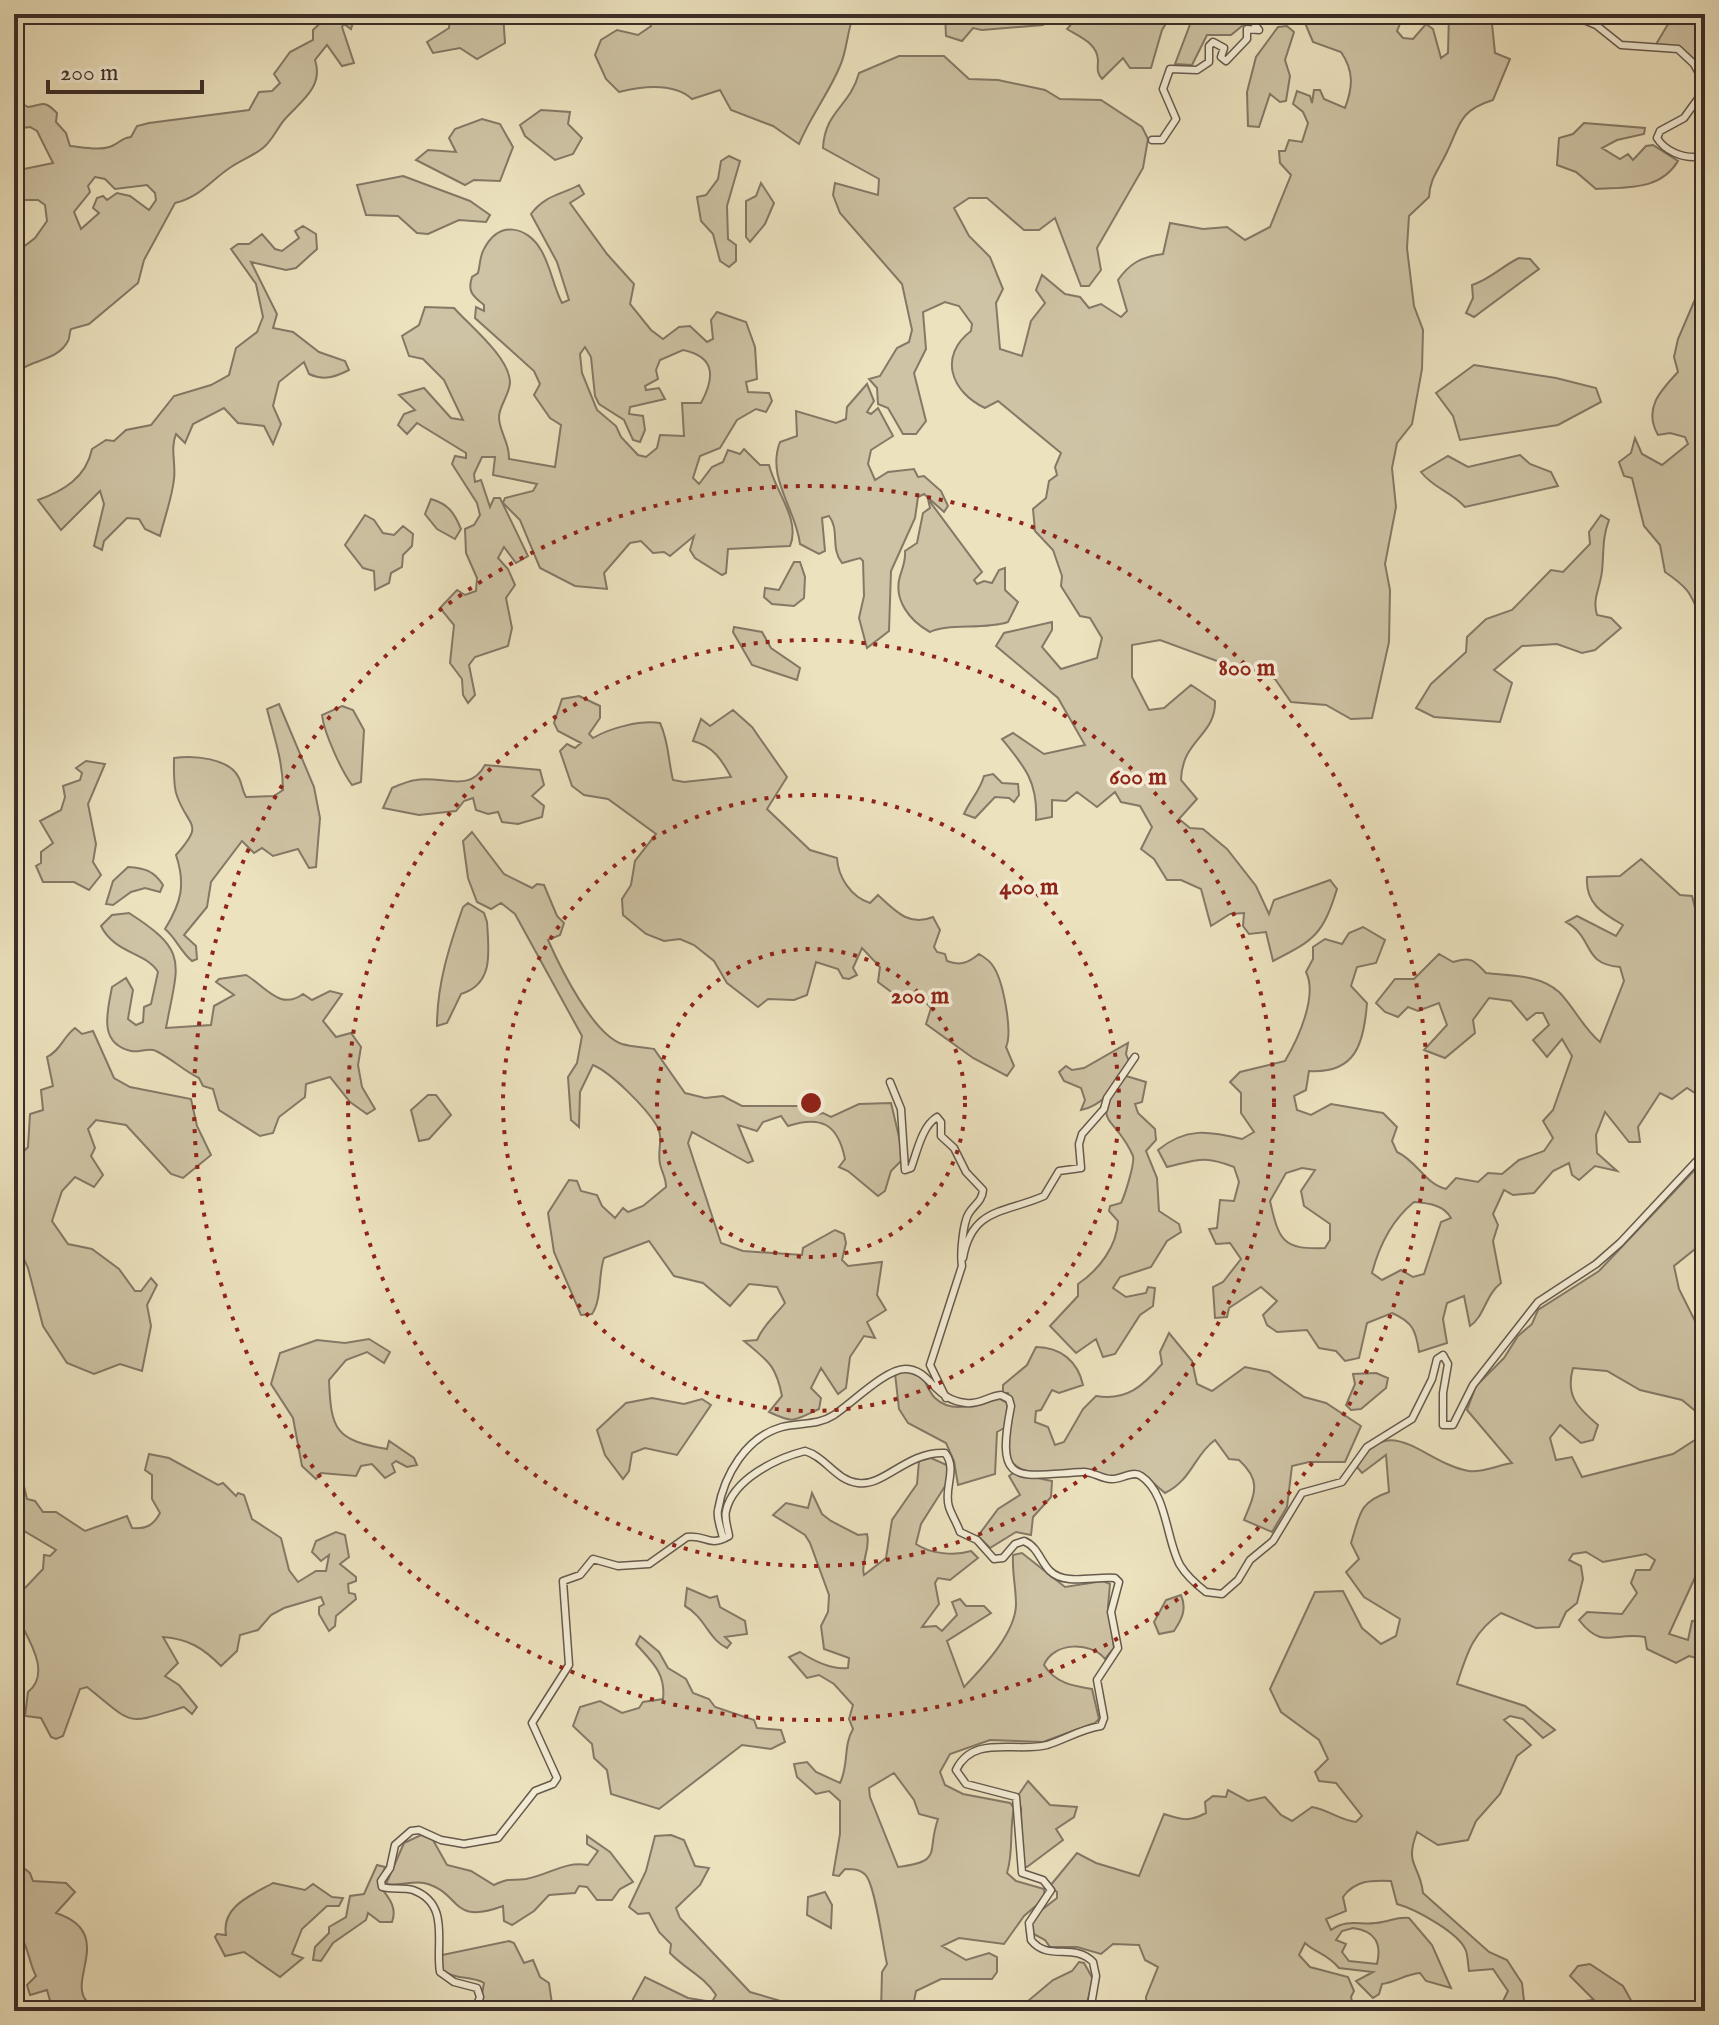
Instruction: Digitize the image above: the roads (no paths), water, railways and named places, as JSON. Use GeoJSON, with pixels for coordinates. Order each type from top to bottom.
{"type":"FeatureCollection","features":[{"type":"Feature","properties":{"kind":"street"},"geometry":{"type":"LineString","coordinates":[[1152,140],[1162,140],[1176,119],[1163,89],[1170,69],[1197,70],[1209,62],[1209,46],[1213,42],[1224,48],[1221,57],[1226,61],[1247,39],[1247,29],[1259,30],[1247,14]]}},
{"type":"Feature","properties":{"kind":"street"},"geometry":{"type":"LineString","coordinates":[[1283,14],[1302,20],[1318,14]]}},
{"type":"Feature","properties":{"kind":"street"},"geometry":{"type":"LineString","coordinates":[[1570,14],[1596,25],[1621,45],[1678,49],[1686,54],[1700,75],[1700,96],[1684,118],[1660,131],[1657,138],[1662,145],[1689,157],[1697,157],[1705,146]]}},
{"type":"Feature","properties":{"kind":"street"},"geometry":{"type":"LineString","coordinates":[[946,1398],[930,1365],[974,1229],[984,1218],[1013,1204],[1044,1196],[1059,1171],[1081,1168],[1079,1144],[1082,1134],[1104,1109],[1107,1098],[1135,1057]]}},
{"type":"Feature","properties":{"kind":"street"},"geometry":{"type":"LineString","coordinates":[[890,1082],[901,1109],[905,1170],[911,1168],[921,1139],[931,1120],[937,1117],[941,1122],[941,1136],[959,1154],[966,1172],[982,1187],[983,1197],[966,1219],[960,1249],[962,1266]]}},
{"type":"Feature","properties":{"kind":"street"},"geometry":{"type":"LineString","coordinates":[[723,1539],[717,1514],[727,1479],[733,1465],[754,1442],[784,1426],[824,1422],[893,1370],[918,1371],[946,1398],[969,1404],[995,1396],[1009,1399],[1011,1406],[1004,1451],[1008,1462],[1025,1474],[1055,1477],[1086,1472],[1108,1479],[1136,1474],[1142,1477],[1158,1501],[1181,1567],[1206,1592],[1222,1594],[1238,1580],[1250,1560],[1273,1541],[1302,1493],[1342,1482],[1367,1447],[1412,1419],[1435,1372],[1437,1359],[1443,1355],[1448,1364],[1443,1393],[1443,1425],[1453,1425],[1473,1385],[1538,1302],[1596,1264],[1620,1243],[1705,1152]]}},
{"type":"Feature","properties":{"kind":"street"},"geometry":{"type":"LineString","coordinates":[[475,2011],[480,1997],[477,1988],[454,1982],[440,1972],[438,1939],[442,1926],[431,1903],[413,1890],[382,1887],[381,1881],[390,1868],[395,1845],[406,1834],[419,1830],[455,1843],[498,1838],[535,1791],[553,1784],[557,1778],[532,1723],[569,1665],[563,1581],[580,1575],[593,1559],[618,1566],[649,1564],[687,1537],[713,1543],[729,1536],[725,1516],[730,1502],[770,1462],[810,1452],[841,1477],[861,1484],[879,1480],[894,1467],[920,1455],[942,1453],[948,1456],[951,1465],[949,1506],[957,1517],[960,1532],[977,1540],[994,1559],[1003,1558],[1015,1544],[1024,1541],[1034,1547],[1051,1572],[1063,1578],[1101,1577],[1115,1578],[1119,1582],[1111,1612],[1118,1648],[1097,1680],[1104,1718],[1101,1726],[1076,1732],[1045,1746],[984,1747],[966,1756],[956,1770],[966,1784],[1016,1797],[1022,1873],[1043,1880],[1051,1890],[1029,1923],[1031,1940],[1044,1952],[1081,1953],[1093,1962],[1096,1976],[1090,2011]]}}]}
